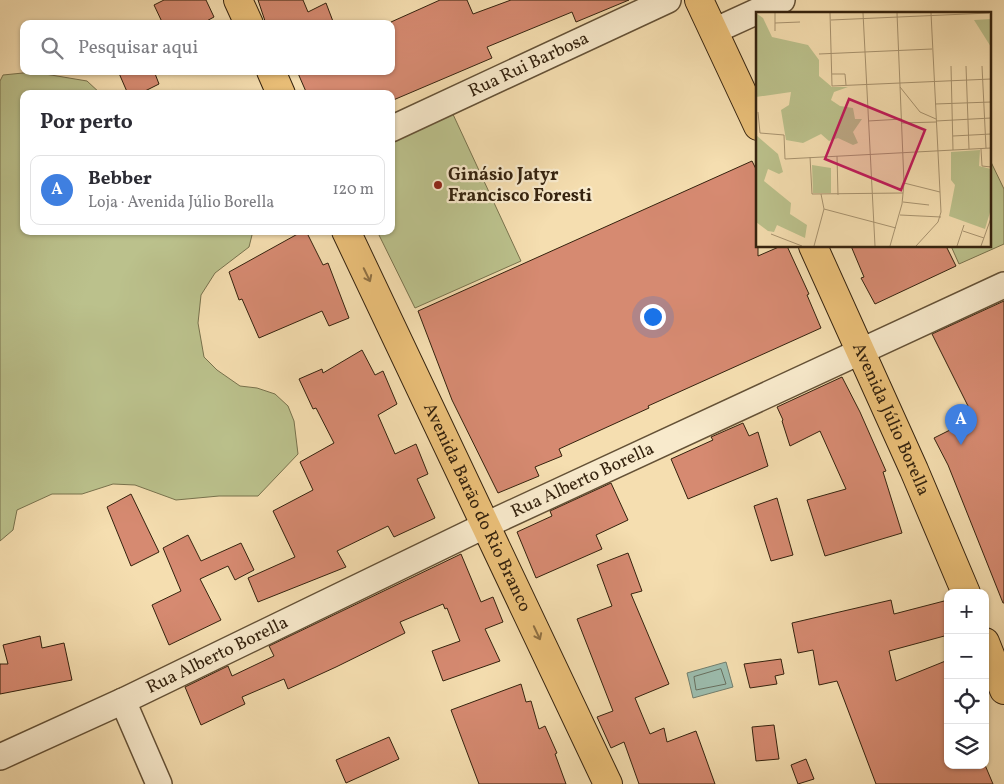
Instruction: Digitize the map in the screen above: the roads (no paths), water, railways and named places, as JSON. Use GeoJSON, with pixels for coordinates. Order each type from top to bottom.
{"type":"FeatureCollection","features":[{"type":"Feature","properties":{"kind":"main road"},"geometry":{"type":"LineString","coordinates":[[238,0],[247,20]]}},
{"type":"Feature","properties":{"kind":"main road"},"geometry":{"type":"LineString","coordinates":[[699,0],[756,122]]}},
{"type":"Feature","properties":{"kind":"main road"},"geometry":{"type":"LineString","coordinates":[[273,75],[279,90]]}},
{"type":"Feature","properties":{"kind":"main road","name":"Avenida Barão do Rio Branco"},"geometry":{"type":"LineString","coordinates":[[348,235],[608,784]]}},
{"type":"Feature","properties":{"kind":"main road","name":"Avenida Júlio Borella"},"geometry":{"type":"LineString","coordinates":[[814,248],[964,589]]}},
{"type":"Feature","properties":{"kind":"main road"},"geometry":{"type":"LineString","coordinates":[[989,652],[1004,690]]}},
{"type":"Feature","properties":{"kind":"street","name":"Rua Rui Barbosa"},"geometry":{"type":"LineString","coordinates":[[395,127],[668,0]]}},
{"type":"Feature","properties":{"kind":"street"},"geometry":{"type":"LineString","coordinates":[[714,31],[782,0]]}},
{"type":"Feature","properties":{"kind":"street","name":"Rua Alberto Borella"},"geometry":{"type":"LineString","coordinates":[[0,757],[123,702],[486,525],[860,350],[1004,285]]}},
{"type":"Feature","properties":{"kind":"street"},"geometry":{"type":"LineString","coordinates":[[123,702],[159,784]]}},
{"type":"Feature","properties":{"kind":"water"},"geometry":{"type":"Polygon","coordinates":[[[726,662],[733,687],[693,698],[687,673],[726,662]]]}},
{"type":"Feature","properties":{"kind":"place","name":"Ginásio Jatyr Francisco Foresti"},"geometry":{"type":"Point","coordinates":[438,185]}},
{"type":"Feature","properties":{"kind":"place","name":"Bebber"},"geometry":{"type":"Point","coordinates":[961,445]}}]}
